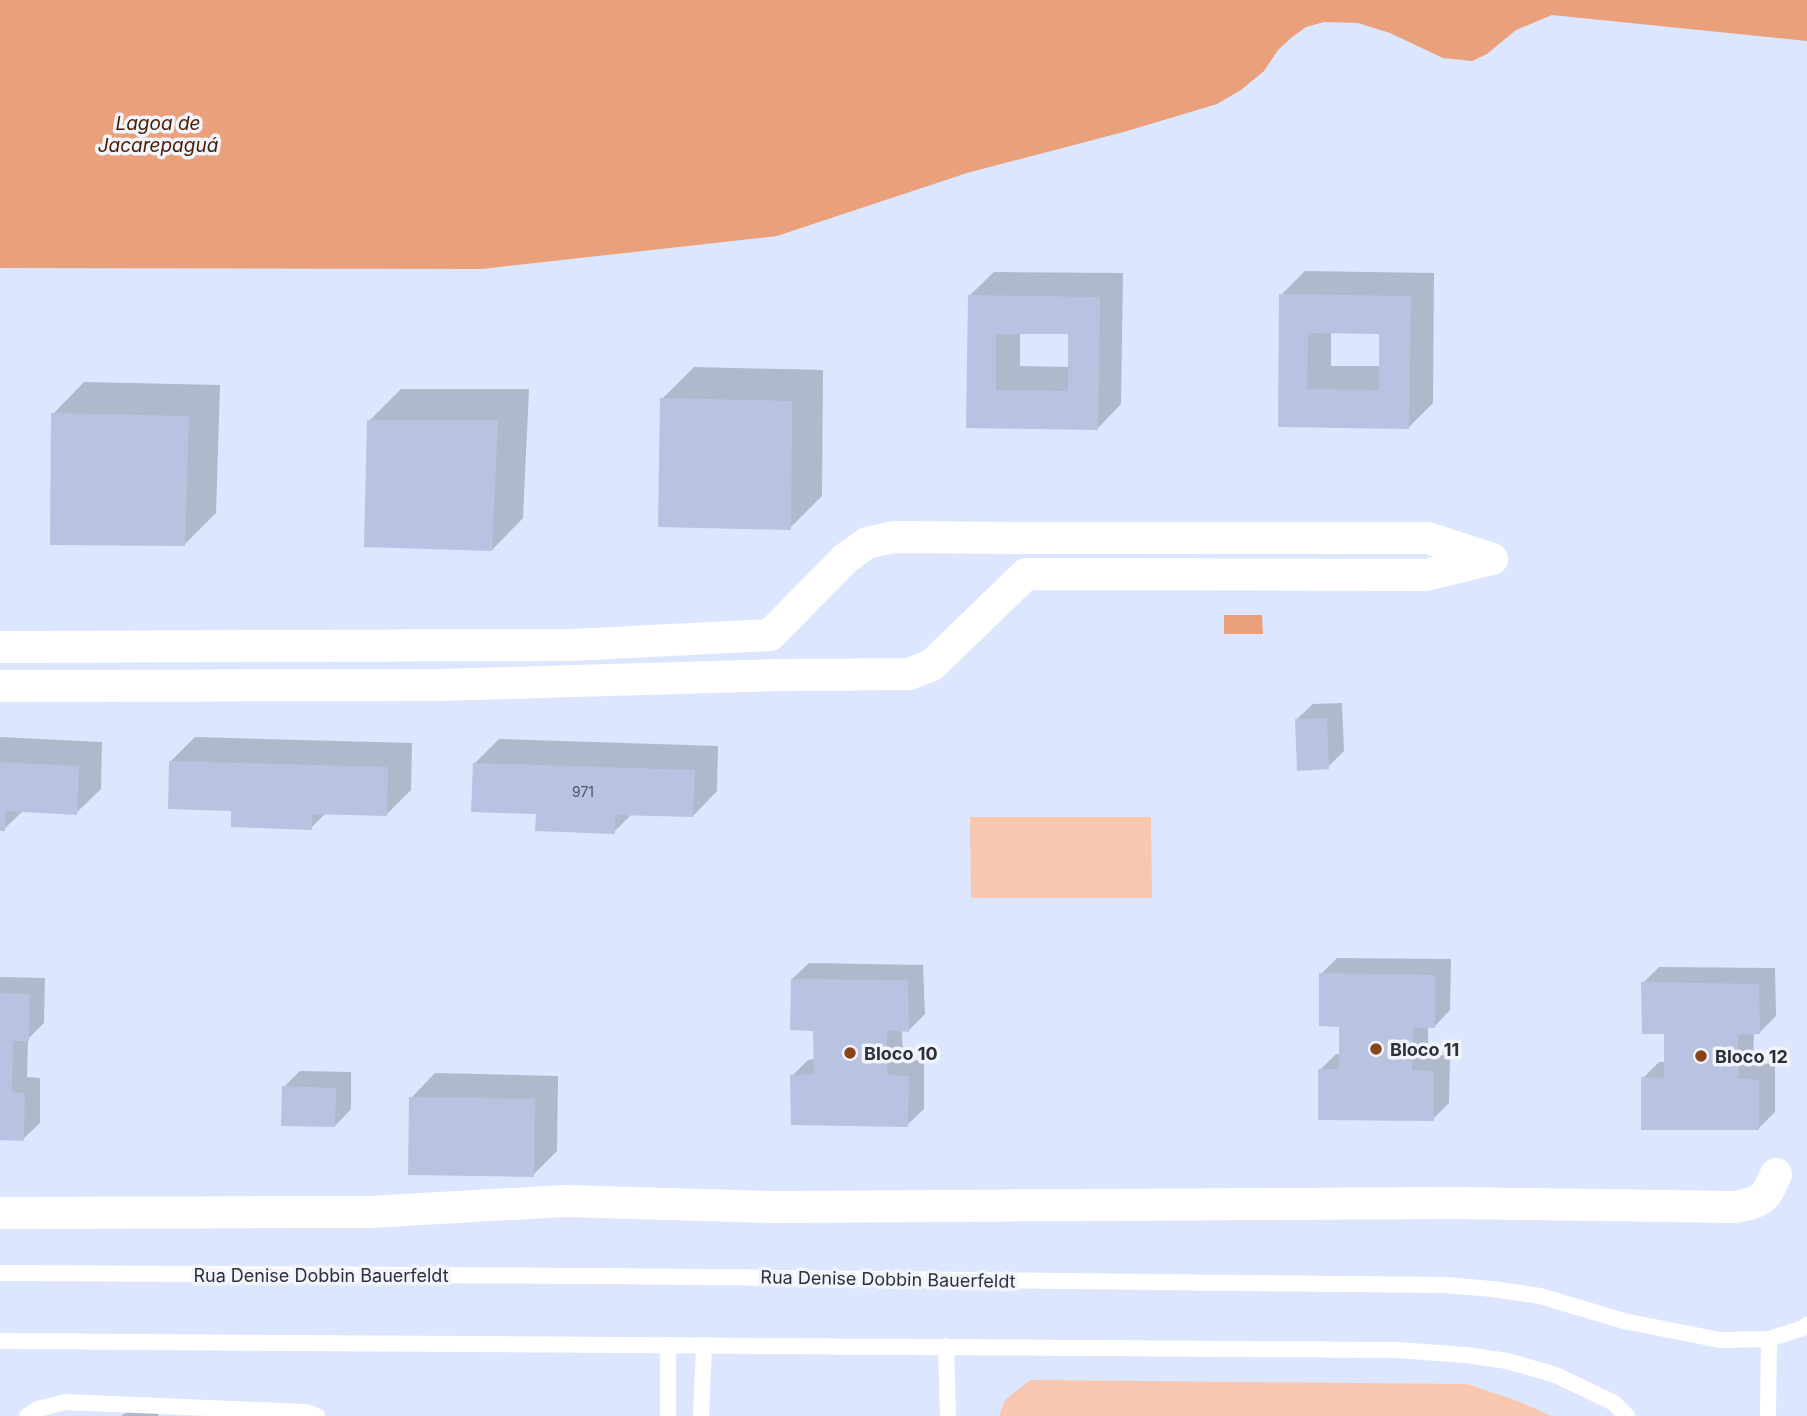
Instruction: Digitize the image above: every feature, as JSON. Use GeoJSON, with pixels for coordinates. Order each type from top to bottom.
{"type":"FeatureCollection","features":[{"type":"Feature","properties":{"kind":"street"},"geometry":{"type":"LineString","coordinates":[[0,686],[438,685],[909,674],[932,665],[1026,575],[1426,575],[1492,559],[1428,538],[893,537],[867,543],[846,558],[770,635]]}},
{"type":"Feature","properties":{"kind":"street"},"geometry":{"type":"LineString","coordinates":[[1022,538],[1026,575]]}},
{"type":"Feature","properties":{"kind":"street"},"geometry":{"type":"LineString","coordinates":[[0,648],[572,645],[770,635],[787,642],[795,655],[791,666],[780,675]]}},
{"type":"Feature","properties":{"kind":"street"},"geometry":{"type":"LineString","coordinates":[[260,685],[261,647]]}},
{"type":"Feature","properties":{"kind":"street"},"geometry":{"type":"LineString","coordinates":[[0,1213],[369,1212],[564,1201],[773,1207],[1440,1203],[1736,1207],[1758,1202],[1768,1192],[1776,1174]]}},
{"type":"Feature","properties":{"kind":"lane","name":"Rua Denise Dobbin Bauerfeldt"},"geometry":{"type":"LineString","coordinates":[[0,1273],[617,1276],[1445,1285],[1541,1296],[1624,1321],[1720,1340],[1769,1339],[1807,1325]]}},
{"type":"Feature","properties":{"kind":"lane"},"geometry":{"type":"LineString","coordinates":[[1768,1416],[1769,1339]]}},
{"type":"Feature","properties":{"kind":"lane"},"geometry":{"type":"LineString","coordinates":[[0,1341],[1397,1350],[1507,1360],[1556,1375],[1614,1403],[1627,1416]]}},
{"type":"Feature","properties":{"kind":"lane"},"geometry":{"type":"LineString","coordinates":[[668,1345],[668,1416]]}},
{"type":"Feature","properties":{"kind":"lane"},"geometry":{"type":"LineString","coordinates":[[701,1416],[704,1345]]}},
{"type":"Feature","properties":{"kind":"lane"},"geometry":{"type":"LineString","coordinates":[[946,1346],[948,1416]]}},
{"type":"Feature","properties":{"kind":"lane"},"geometry":{"type":"LineString","coordinates":[[27,1416],[38,1409],[65,1402],[306,1412],[317,1416]]}},
{"type":"Feature","properties":{"kind":"shaded area"},"geometry":{"type":"Polygon","coordinates":[[[970,817],[1151,817],[1152,898],[971,898],[970,817]]]}},
{"type":"Feature","properties":{"kind":"shaded area"},"geometry":{"type":"Polygon","coordinates":[[[1030,1380],[1467,1384],[1552,1416],[999,1416],[1005,1400],[1030,1380]]]}},
{"type":"Feature","properties":{"kind":"water","name":"Lagoa de Jacarepaguá"},"geometry":{"type":"Polygon","coordinates":[[[0,0],[1807,0],[1807,41],[1552,15],[1516,30],[1487,54],[1472,61],[1443,58],[1390,33],[1358,23],[1324,22],[1306,27],[1291,38],[1278,50],[1264,71],[1241,90],[1217,104],[967,173],[777,236],[482,269],[0,268],[0,0]]]}},
{"type":"Feature","properties":{"kind":"water"},"geometry":{"type":"Polygon","coordinates":[[[1224,615],[1262,615],[1263,634],[1224,634],[1224,615]]]}},
{"type":"Feature","properties":{"kind":"building"},"geometry":{"type":"Polygon","coordinates":[[[1279,294],[1411,296],[1409,429],[1278,427],[1279,294]],[[1308,333],[1307,389],[1379,390],[1379,334],[1308,333]]]}},
{"type":"Feature","properties":{"kind":"building"},"geometry":{"type":"Polygon","coordinates":[[[968,295],[1100,297],[1098,430],[966,428],[968,295]],[[996,334],[996,390],[1068,391],[1068,334],[996,334]]]}},
{"type":"Feature","properties":{"kind":"building"},"geometry":{"type":"Polygon","coordinates":[[[660,398],[792,401],[791,530],[658,527],[660,398]]]}},
{"type":"Feature","properties":{"kind":"building"},"geometry":{"type":"Polygon","coordinates":[[[51,413],[189,416],[185,546],[50,545],[51,413]]]}},
{"type":"Feature","properties":{"kind":"building"},"geometry":{"type":"Polygon","coordinates":[[[367,420],[498,420],[492,551],[364,547],[367,420]]]}},
{"type":"Feature","properties":{"kind":"building"},"geometry":{"type":"Polygon","coordinates":[[[1327,718],[1329,769],[1297,771],[1295,719],[1327,718]]]}},
{"type":"Feature","properties":{"kind":"building"},"geometry":{"type":"Polygon","coordinates":[[[169,761],[388,767],[387,816],[312,814],[312,830],[231,827],[231,811],[168,809],[169,761]]]}},
{"type":"Feature","properties":{"kind":"building"},"geometry":{"type":"Polygon","coordinates":[[[0,762],[79,766],[77,815],[6,811],[5,831],[0,831],[0,762]]]}},
{"type":"Feature","properties":{"kind":"building"},"geometry":{"type":"Polygon","coordinates":[[[473,763],[695,770],[693,817],[615,815],[615,834],[535,831],[536,814],[471,812],[473,763]]]}},
{"type":"Feature","properties":{"kind":"building","name":"Bloco 11"},"geometry":{"type":"Polygon","coordinates":[[[1319,973],[1435,975],[1435,1028],[1413,1028],[1412,1070],[1434,1071],[1434,1121],[1318,1120],[1318,1069],[1339,1069],[1339,1027],[1319,1026],[1319,973]]]}},
{"type":"Feature","properties":{"kind":"building","name":"Bloco 10"},"geometry":{"type":"Polygon","coordinates":[[[791,979],[908,980],[909,1032],[887,1030],[887,1075],[909,1076],[908,1127],[791,1125],[790,1075],[814,1074],[813,1031],[790,1030],[791,979]]]}},
{"type":"Feature","properties":{"kind":"building","name":"Bloco 12"},"geometry":{"type":"Polygon","coordinates":[[[1641,982],[1759,984],[1760,1034],[1738,1035],[1738,1078],[1759,1080],[1759,1130],[1641,1130],[1641,1077],[1664,1078],[1664,1034],[1642,1034],[1641,982]]]}},
{"type":"Feature","properties":{"kind":"building"},"geometry":{"type":"Polygon","coordinates":[[[0,993],[30,994],[29,1041],[13,1041],[12,1092],[25,1093],[24,1141],[0,1140],[0,993]]]}},
{"type":"Feature","properties":{"kind":"building"},"geometry":{"type":"Polygon","coordinates":[[[282,1086],[336,1088],[335,1127],[281,1126],[282,1086]]]}},
{"type":"Feature","properties":{"kind":"building"},"geometry":{"type":"Polygon","coordinates":[[[409,1097],[535,1099],[534,1177],[408,1175],[409,1097]]]}},
{"type":"Feature","properties":{"kind":"place","name":"Bloco 11"},"geometry":{"type":"Point","coordinates":[1376,1049]}},
{"type":"Feature","properties":{"kind":"place","name":"Bloco 10"},"geometry":{"type":"Point","coordinates":[850,1053]}},
{"type":"Feature","properties":{"kind":"place","name":"Bloco 12"},"geometry":{"type":"Point","coordinates":[1701,1056]}}]}
